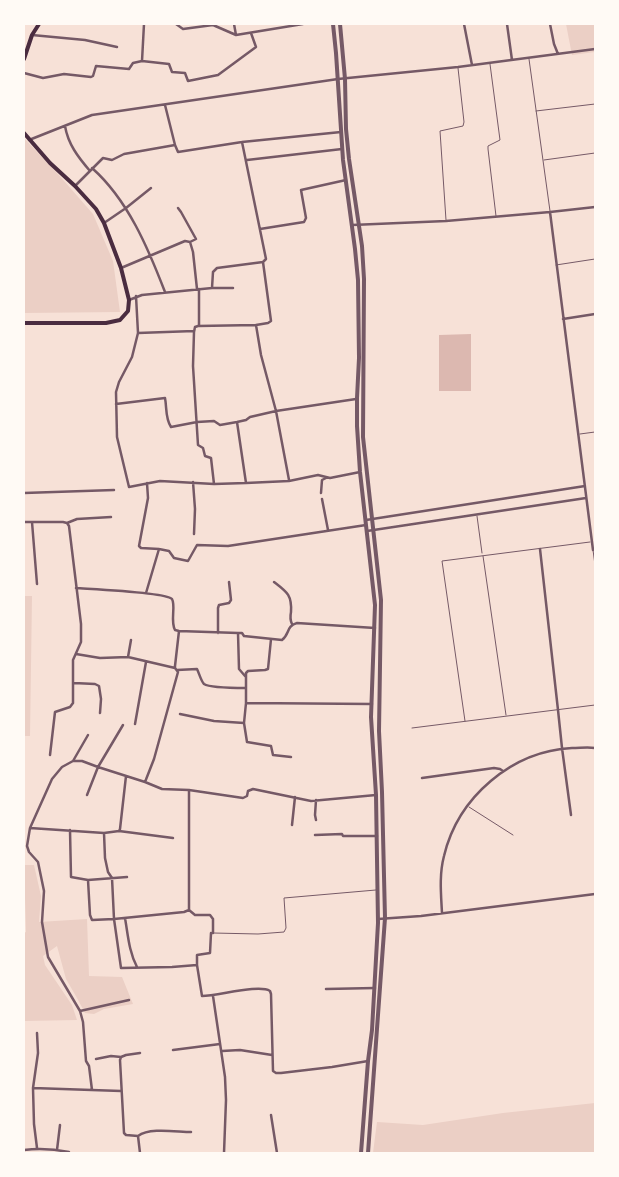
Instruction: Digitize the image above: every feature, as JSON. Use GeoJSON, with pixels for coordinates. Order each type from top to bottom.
{"type":"FeatureCollection","features":[{"type":"Feature","properties":{"kind":"main road"},"geometry":{"type":"LineString","coordinates":[[24,59],[38,24]]}},
{"type":"Feature","properties":{"kind":"main road"},"geometry":{"type":"LineString","coordinates":[[24,133],[50,163],[96,209],[104,223],[121,268],[128,300],[128,311],[120,320],[106,324],[24,324]]}},
{"type":"Feature","properties":{"kind":"street"},"geometry":{"type":"LineString","coordinates":[[142,61],[144,24]]}},
{"type":"Feature","properties":{"kind":"street"},"geometry":{"type":"LineString","coordinates":[[176,24],[183,29],[213,24],[236,35],[303,24]]}},
{"type":"Feature","properties":{"kind":"street"},"geometry":{"type":"LineString","coordinates":[[234,24],[236,35]]}},
{"type":"Feature","properties":{"kind":"street"},"geometry":{"type":"LineString","coordinates":[[333,24],[342,149],[358,286],[359,358],[357,398],[360,472],[375,602],[372,732],[376,795],[378,919],[375,988],[361,1153]]}},
{"type":"Feature","properties":{"kind":"street"},"geometry":{"type":"LineString","coordinates":[[340,24],[346,129],[362,249],[364,280],[363,437],[381,600],[379,732],[385,918],[368,1153]]}},
{"type":"Feature","properties":{"kind":"street"},"geometry":{"type":"LineString","coordinates":[[464,24],[472,65]]}},
{"type":"Feature","properties":{"kind":"street"},"geometry":{"type":"LineString","coordinates":[[507,24],[512,60]]}},
{"type":"Feature","properties":{"kind":"street"},"geometry":{"type":"LineString","coordinates":[[550,24],[558,54]]}},
{"type":"Feature","properties":{"kind":"street"},"geometry":{"type":"LineString","coordinates":[[24,73],[43,78],[64,74],[90,77],[93,76],[96,66],[129,70],[133,63],[142,61],[169,64],[172,72],[186,72],[188,81],[218,75],[256,47],[251,33]]}},
{"type":"Feature","properties":{"kind":"street"},"geometry":{"type":"LineString","coordinates":[[32,35],[85,40],[117,47]]}},
{"type":"Feature","properties":{"kind":"street"},"geometry":{"type":"LineString","coordinates":[[29,140],[92,115],[338,79],[458,67],[595,49]]}},
{"type":"Feature","properties":{"kind":"street"},"geometry":{"type":"LineString","coordinates":[[165,105],[178,152],[242,142],[341,132]]}},
{"type":"Feature","properties":{"kind":"street"},"geometry":{"type":"LineString","coordinates":[[65,126],[76,154],[91,169],[106,180],[126,208],[151,256],[165,292]]}},
{"type":"Feature","properties":{"kind":"street"},"geometry":{"type":"LineString","coordinates":[[214,484],[211,458],[205,456],[203,448],[198,444],[193,366],[195,328],[199,326],[256,325],[271,321],[263,262],[266,259],[242,142]]}},
{"type":"Feature","properties":{"kind":"street"},"geometry":{"type":"LineString","coordinates":[[75,186],[103,158],[112,160],[124,154],[175,145]]}},
{"type":"Feature","properties":{"kind":"street"},"geometry":{"type":"LineString","coordinates":[[246,160],[342,149]]}},
{"type":"Feature","properties":{"kind":"street"},"geometry":{"type":"LineString","coordinates":[[260,229],[304,222],[306,218],[301,190],[346,180]]}},
{"type":"Feature","properties":{"kind":"street"},"geometry":{"type":"LineString","coordinates":[[104,223],[151,188]]}},
{"type":"Feature","properties":{"kind":"street"},"geometry":{"type":"LineString","coordinates":[[352,225],[446,221],[595,207]]}},
{"type":"Feature","properties":{"kind":"street"},"geometry":{"type":"LineString","coordinates":[[121,268],[185,241],[190,242],[196,239],[178,208]]}},
{"type":"Feature","properties":{"kind":"street"},"geometry":{"type":"LineString","coordinates":[[550,212],[594,550]]}},
{"type":"Feature","properties":{"kind":"street"},"geometry":{"type":"LineString","coordinates":[[190,242],[194,252],[198,289],[199,326]]}},
{"type":"Feature","properties":{"kind":"street"},"geometry":{"type":"LineString","coordinates":[[212,288],[213,272],[217,268],[263,262]]}},
{"type":"Feature","properties":{"kind":"street"},"geometry":{"type":"LineString","coordinates":[[128,300],[136,296],[165,292],[233,288]]}},
{"type":"Feature","properties":{"kind":"street"},"geometry":{"type":"LineString","coordinates":[[136,296],[138,333],[132,357],[116,392],[119,447],[129,487],[160,481],[246,484],[318,475],[327,477],[360,472]]}},
{"type":"Feature","properties":{"kind":"street"},"geometry":{"type":"LineString","coordinates":[[563,319],[595,314]]}},
{"type":"Feature","properties":{"kind":"street"},"geometry":{"type":"LineString","coordinates":[[256,325],[276,411],[289,480]]}},
{"type":"Feature","properties":{"kind":"street"},"geometry":{"type":"LineString","coordinates":[[138,333],[194,332]]}},
{"type":"Feature","properties":{"kind":"street"},"geometry":{"type":"LineString","coordinates":[[116,404],[165,398],[167,421],[171,427],[214,421],[220,425],[246,420],[250,416],[357,398]]}},
{"type":"Feature","properties":{"kind":"street"},"geometry":{"type":"LineString","coordinates":[[237,422],[246,484]]}},
{"type":"Feature","properties":{"kind":"street"},"geometry":{"type":"LineString","coordinates":[[321,493],[322,480],[327,477]]}},
{"type":"Feature","properties":{"kind":"street"},"geometry":{"type":"LineString","coordinates":[[147,482],[148,498],[139,546],[141,548],[168,551],[174,558],[188,561],[197,546],[228,546],[366,523],[372,519],[585,486]]}},
{"type":"Feature","properties":{"kind":"street"},"geometry":{"type":"LineString","coordinates":[[192,482],[195,508],[194,534]]}},
{"type":"Feature","properties":{"kind":"street"},"geometry":{"type":"LineString","coordinates":[[24,493],[114,490]]}},
{"type":"Feature","properties":{"kind":"street"},"geometry":{"type":"LineString","coordinates":[[367,531],[586,498]]}},
{"type":"Feature","properties":{"kind":"street"},"geometry":{"type":"LineString","coordinates":[[322,500],[328,530]]}},
{"type":"Feature","properties":{"kind":"street"},"geometry":{"type":"LineString","coordinates":[[24,522],[67,523],[76,519],[111,517]]}},
{"type":"Feature","properties":{"kind":"street"},"geometry":{"type":"LineString","coordinates":[[32,522],[37,584]]}},
{"type":"Feature","properties":{"kind":"street"},"geometry":{"type":"LineString","coordinates":[[50,755],[55,712],[70,707],[73,703],[74,660],[81,642],[69,526],[67,523]]}},
{"type":"Feature","properties":{"kind":"street"},"geometry":{"type":"LineString","coordinates":[[540,548],[571,814]]}},
{"type":"Feature","properties":{"kind":"street"},"geometry":{"type":"LineString","coordinates":[[146,593],[159,549]]}},
{"type":"Feature","properties":{"kind":"street"},"geometry":{"type":"LineString","coordinates":[[218,632],[219,605],[228,603],[231,600],[229,582]]}},
{"type":"Feature","properties":{"kind":"street"},"geometry":{"type":"LineString","coordinates":[[274,582],[287,592],[292,601],[290,621],[292,624]]}},
{"type":"Feature","properties":{"kind":"street"},"geometry":{"type":"LineString","coordinates":[[76,588],[146,593],[168,597],[172,600],[173,604],[172,625],[175,630],[179,631],[238,632],[244,636],[282,640],[286,637],[289,627],[297,623],[375,628]]}},
{"type":"Feature","properties":{"kind":"street"},"geometry":{"type":"LineString","coordinates":[[145,782],[154,759],[178,672],[176,669],[179,631]]}},
{"type":"Feature","properties":{"kind":"street"},"geometry":{"type":"LineString","coordinates":[[238,632],[239,669],[246,678]]}},
{"type":"Feature","properties":{"kind":"street"},"geometry":{"type":"LineString","coordinates":[[271,639],[268,669],[248,670],[246,673],[244,723],[247,742],[271,746],[274,755],[291,757]]}},
{"type":"Feature","properties":{"kind":"street"},"geometry":{"type":"LineString","coordinates":[[128,657],[131,640]]}},
{"type":"Feature","properties":{"kind":"street"},"geometry":{"type":"LineString","coordinates":[[76,654],[100,658],[128,657],[176,669],[197,669],[206,685],[246,688]]}},
{"type":"Feature","properties":{"kind":"street"},"geometry":{"type":"LineString","coordinates":[[135,724],[146,662]]}},
{"type":"Feature","properties":{"kind":"street"},"geometry":{"type":"LineString","coordinates":[[74,683],[95,684],[99,686],[101,699],[100,713]]}},
{"type":"Feature","properties":{"kind":"street"},"geometry":{"type":"LineString","coordinates":[[246,703],[372,704]]}},
{"type":"Feature","properties":{"kind":"street"},"geometry":{"type":"LineString","coordinates":[[180,714],[214,721],[244,723]]}},
{"type":"Feature","properties":{"kind":"street"},"geometry":{"type":"LineString","coordinates":[[87,796],[98,767],[123,725]]}},
{"type":"Feature","properties":{"kind":"street"},"geometry":{"type":"LineString","coordinates":[[73,761],[88,735]]}},
{"type":"Feature","properties":{"kind":"street"},"geometry":{"type":"LineString","coordinates":[[442,913],[440,884],[444,856],[453,830],[467,806],[478,793],[503,771],[526,758],[562,748],[595,748]]}},
{"type":"Feature","properties":{"kind":"street"},"geometry":{"type":"LineString","coordinates":[[92,1090],[89,1066],[86,1061],[83,1022],[80,1012],[48,957],[42,922],[44,891],[38,862],[29,852],[27,846],[30,828],[52,779],[62,767],[73,761],[82,761],[162,789],[189,790],[243,798],[247,796],[248,791],[253,789],[311,800],[376,795]]}},
{"type":"Feature","properties":{"kind":"street"},"geometry":{"type":"LineString","coordinates":[[422,778],[494,768],[503,771]]}},
{"type":"Feature","properties":{"kind":"street"},"geometry":{"type":"LineString","coordinates":[[119,832],[126,776]]}},
{"type":"Feature","properties":{"kind":"street"},"geometry":{"type":"LineString","coordinates":[[189,790],[190,910],[195,915],[210,915],[213,919],[210,953],[198,955],[197,965],[202,996],[264,988],[270,991],[273,1071],[276,1073],[368,1062]]}},
{"type":"Feature","properties":{"kind":"street"},"geometry":{"type":"LineString","coordinates":[[292,825],[295,798]]}},
{"type":"Feature","properties":{"kind":"street"},"geometry":{"type":"LineString","coordinates":[[316,800],[316,820]]}},
{"type":"Feature","properties":{"kind":"street"},"geometry":{"type":"LineString","coordinates":[[30,828],[104,833],[119,832],[173,838]]}},
{"type":"Feature","properties":{"kind":"street"},"geometry":{"type":"LineString","coordinates":[[70,830],[71,877],[88,880],[127,877]]}},
{"type":"Feature","properties":{"kind":"street"},"geometry":{"type":"LineString","coordinates":[[104,833],[105,858],[108,872],[112,878],[114,919],[121,968],[197,965]]}},
{"type":"Feature","properties":{"kind":"street"},"geometry":{"type":"LineString","coordinates":[[315,835],[377,836]]}},
{"type":"Feature","properties":{"kind":"street"},"geometry":{"type":"LineString","coordinates":[[88,880],[91,919],[94,920],[190,910]]}},
{"type":"Feature","properties":{"kind":"street"},"geometry":{"type":"LineString","coordinates":[[378,919],[595,894]]}},
{"type":"Feature","properties":{"kind":"street"},"geometry":{"type":"LineString","coordinates":[[125,918],[132,957],[137,967]]}},
{"type":"Feature","properties":{"kind":"street"},"geometry":{"type":"LineString","coordinates":[[326,988],[375,988]]}},
{"type":"Feature","properties":{"kind":"street"},"geometry":{"type":"LineString","coordinates":[[212,996],[225,1077],[224,1153]]}},
{"type":"Feature","properties":{"kind":"street"},"geometry":{"type":"LineString","coordinates":[[80,1012],[129,1000]]}},
{"type":"Feature","properties":{"kind":"street"},"geometry":{"type":"LineString","coordinates":[[37,1033],[38,1053],[33,1088],[37,1148]]}},
{"type":"Feature","properties":{"kind":"street"},"geometry":{"type":"LineString","coordinates":[[172,1050],[220,1044]]}},
{"type":"Feature","properties":{"kind":"street"},"geometry":{"type":"LineString","coordinates":[[221,1051],[240,1050],[272,1055]]}},
{"type":"Feature","properties":{"kind":"street"},"geometry":{"type":"LineString","coordinates":[[96,1059],[140,1054]]}},
{"type":"Feature","properties":{"kind":"street"},"geometry":{"type":"LineString","coordinates":[[121,1057],[124,1133],[126,1135],[138,1136],[148,1131],[191,1132]]}},
{"type":"Feature","properties":{"kind":"street"},"geometry":{"type":"LineString","coordinates":[[33,1088],[122,1091]]}},
{"type":"Feature","properties":{"kind":"street"},"geometry":{"type":"LineString","coordinates":[[366,1091],[372,1091]]}},
{"type":"Feature","properties":{"kind":"street"},"geometry":{"type":"LineString","coordinates":[[271,1115],[277,1153]]}},
{"type":"Feature","properties":{"kind":"street"},"geometry":{"type":"LineString","coordinates":[[57,1150],[60,1125]]}},
{"type":"Feature","properties":{"kind":"street"},"geometry":{"type":"LineString","coordinates":[[138,1136],[140,1153]]}},
{"type":"Feature","properties":{"kind":"street"},"geometry":{"type":"LineString","coordinates":[[24,1150],[37,1148],[69,1153]]}},
{"type":"Feature","properties":{"kind":"lane"},"geometry":{"type":"LineString","coordinates":[[529,58],[550,212]]}},
{"type":"Feature","properties":{"kind":"lane"},"geometry":{"type":"LineString","coordinates":[[490,63],[500,140],[488,146],[496,217]]}},
{"type":"Feature","properties":{"kind":"lane"},"geometry":{"type":"LineString","coordinates":[[446,221],[440,131],[463,126],[458,67]]}},
{"type":"Feature","properties":{"kind":"lane"},"geometry":{"type":"LineString","coordinates":[[536,111],[595,104]]}},
{"type":"Feature","properties":{"kind":"lane"},"geometry":{"type":"LineString","coordinates":[[543,160],[595,153]]}},
{"type":"Feature","properties":{"kind":"lane"},"geometry":{"type":"LineString","coordinates":[[556,265],[595,259]]}},
{"type":"Feature","properties":{"kind":"lane"},"geometry":{"type":"LineString","coordinates":[[579,434],[595,432]]}},
{"type":"Feature","properties":{"kind":"lane"},"geometry":{"type":"LineString","coordinates":[[477,515],[482,553]]}},
{"type":"Feature","properties":{"kind":"lane"},"geometry":{"type":"LineString","coordinates":[[465,721],[442,561],[592,542]]}},
{"type":"Feature","properties":{"kind":"lane"},"geometry":{"type":"LineString","coordinates":[[594,550],[595,565]]}},
{"type":"Feature","properties":{"kind":"lane"},"geometry":{"type":"LineString","coordinates":[[483,556],[506,716]]}},
{"type":"Feature","properties":{"kind":"lane"},"geometry":{"type":"LineString","coordinates":[[412,728],[595,705]]}},
{"type":"Feature","properties":{"kind":"lane"},"geometry":{"type":"LineString","coordinates":[[467,806],[513,835]]}},
{"type":"Feature","properties":{"kind":"lane"},"geometry":{"type":"LineString","coordinates":[[212,933],[258,934],[284,932],[286,928],[284,898],[377,890]]}},
{"type":"Feature","properties":{"kind":"shaded area"},"geometry":{"type":"Polygon","coordinates":[[[566,24],[595,24],[595,52],[572,55],[566,24]]]}},
{"type":"Feature","properties":{"kind":"shaded area"},"geometry":{"type":"Polygon","coordinates":[[[24,138],[93,214],[113,261],[120,312],[24,313],[24,138]]]}},
{"type":"Feature","properties":{"kind":"shaded area"},"geometry":{"type":"Polygon","coordinates":[[[471,334],[471,391],[439,391],[439,335],[471,334]]]}},
{"type":"Feature","properties":{"kind":"shaded area"},"geometry":{"type":"Polygon","coordinates":[[[24,596],[32,596],[30,736],[24,736],[24,596]]]}},
{"type":"Feature","properties":{"kind":"shaded area"},"geometry":{"type":"Polygon","coordinates":[[[24,865],[34,865],[41,896],[39,922],[87,919],[89,976],[122,977],[133,1004],[104,1009],[94,1014],[85,1013],[66,979],[57,946],[43,956],[45,965],[72,1005],[77,1020],[24,1021],[24,933],[26,932],[24,865]]]}},
{"type":"Feature","properties":{"kind":"shaded area"},"geometry":{"type":"Polygon","coordinates":[[[595,1103],[595,1153],[373,1153],[377,1122],[423,1125],[503,1113],[595,1103]]]}}]}
